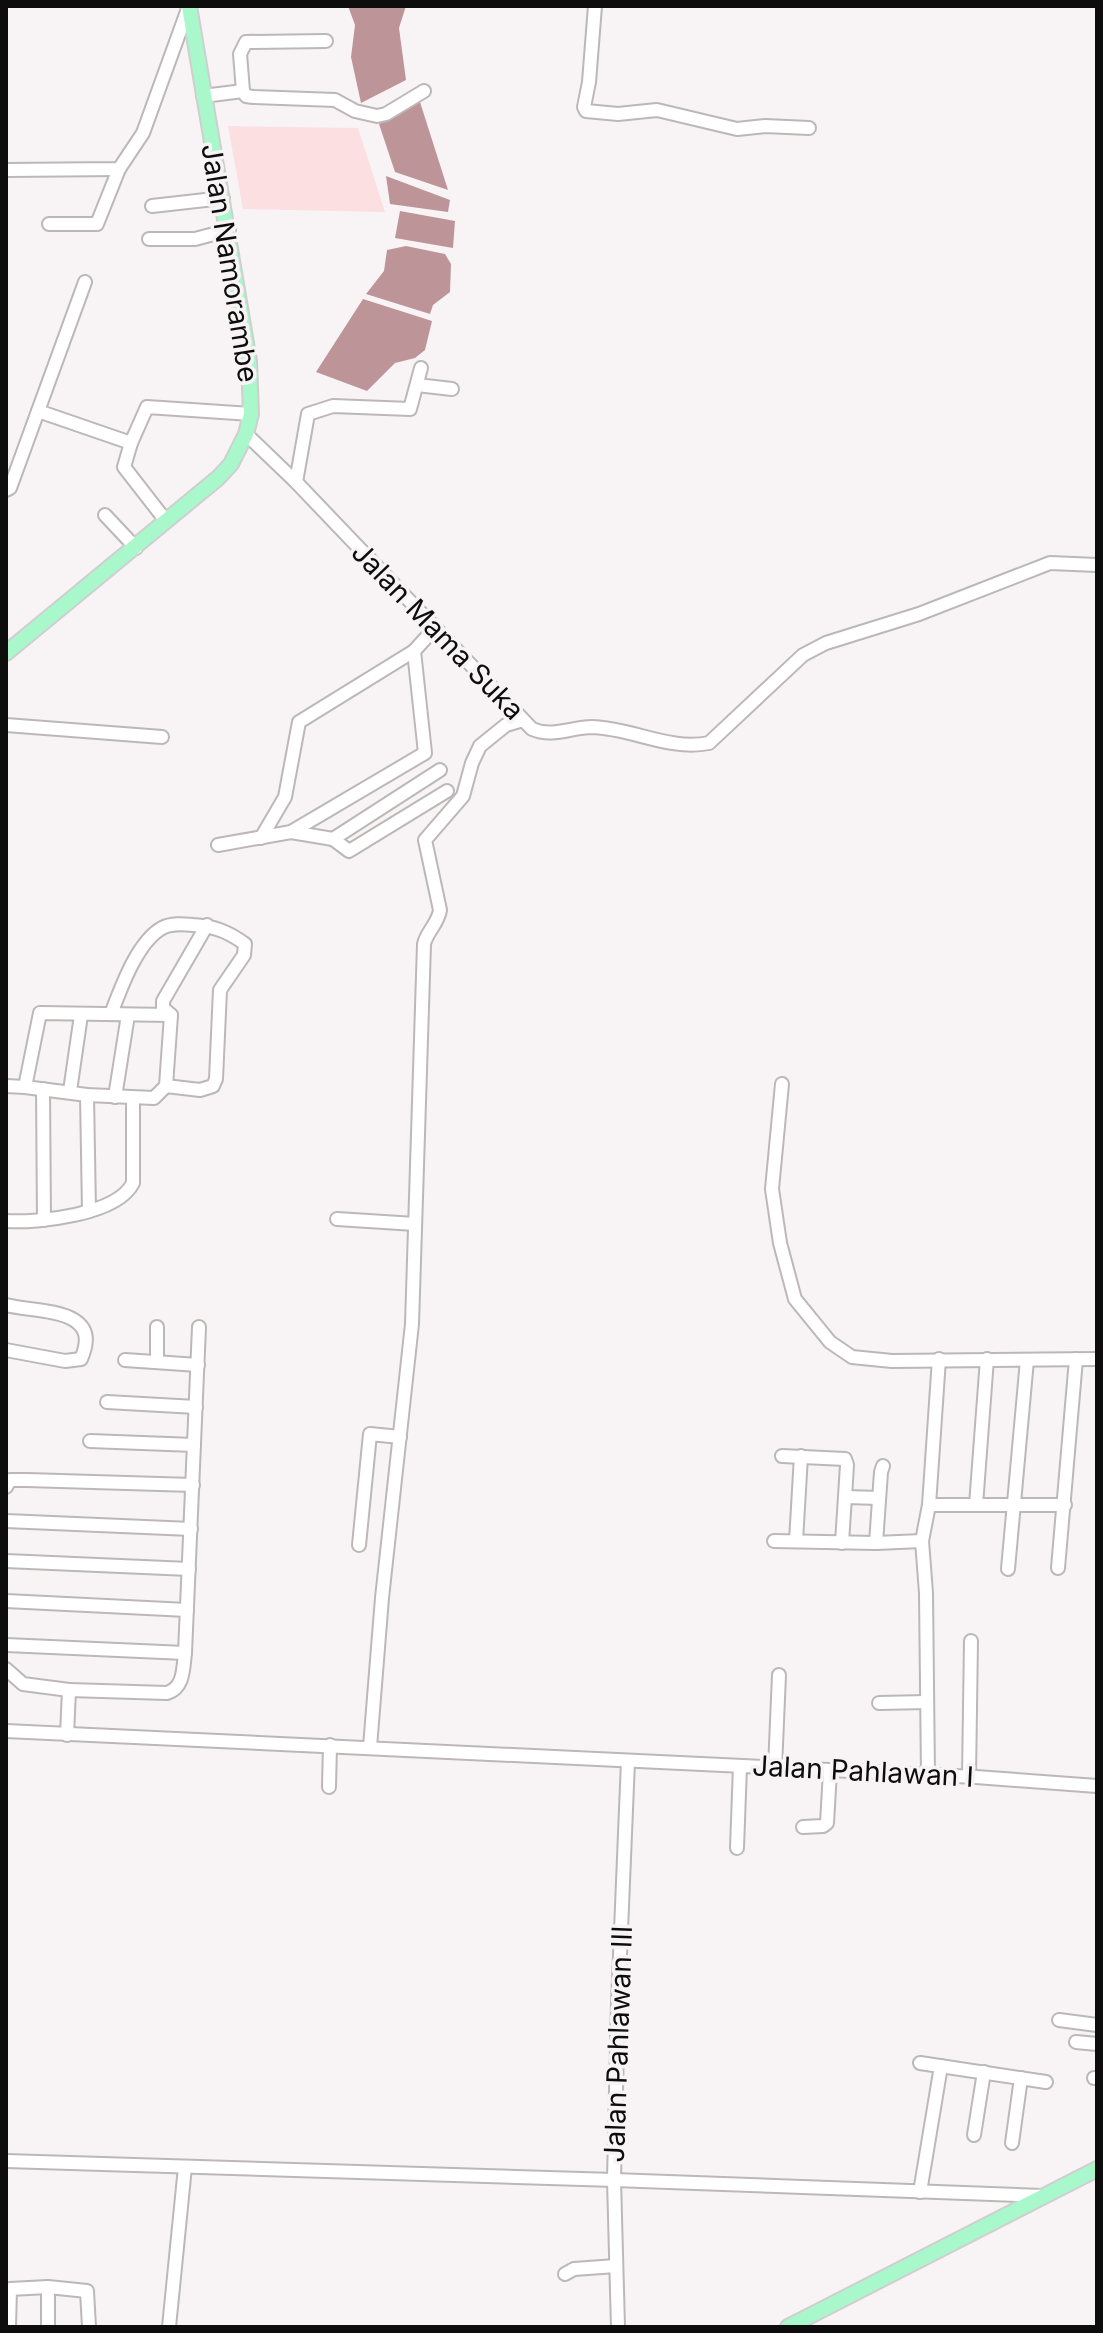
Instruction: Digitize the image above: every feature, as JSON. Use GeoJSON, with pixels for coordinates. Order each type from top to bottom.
{"type":"FeatureCollection","features":[{"type":"Feature","properties":{"kind":"main road","name":"Jalan Namorambe"},"geometry":{"type":"LineString","coordinates":[[6,653],[136,548],[231,464],[246,434],[251,414],[247,340],[189,6]]}},
{"type":"Feature","properties":{"kind":"main road"},"geometry":{"type":"LineString","coordinates":[[788,2327],[1097,2169]]}},
{"type":"Feature","properties":{"kind":"street"},"geometry":{"type":"LineString","coordinates":[[49,224],[97,224],[119,169],[143,133],[189,6]]}},
{"type":"Feature","properties":{"kind":"street"},"geometry":{"type":"LineString","coordinates":[[595,6],[586,111],[618,114],[657,110],[737,129],[765,126],[809,128]]}},
{"type":"Feature","properties":{"kind":"street"},"geometry":{"type":"LineString","coordinates":[[326,41],[246,42],[240,54],[246,96],[335,100],[355,111],[377,116],[386,114],[424,91]]}},
{"type":"Feature","properties":{"kind":"street"},"geometry":{"type":"LineString","coordinates":[[203,96],[243,91]]}},
{"type":"Feature","properties":{"kind":"street"},"geometry":{"type":"LineString","coordinates":[[6,170],[119,169]]}},
{"type":"Feature","properties":{"kind":"street"},"geometry":{"type":"LineString","coordinates":[[152,206],[223,198]]}},
{"type":"Feature","properties":{"kind":"street"},"geometry":{"type":"LineString","coordinates":[[149,239],[195,239],[229,230]]}},
{"type":"Feature","properties":{"kind":"street"},"geometry":{"type":"LineString","coordinates":[[6,490],[10,488],[85,282]]}},
{"type":"Feature","properties":{"kind":"street"},"geometry":{"type":"LineString","coordinates":[[296,482],[308,414],[333,406],[410,409],[421,368]]}},
{"type":"Feature","properties":{"kind":"street"},"geometry":{"type":"LineString","coordinates":[[417,385],[452,389]]}},
{"type":"Feature","properties":{"kind":"street"},"geometry":{"type":"LineString","coordinates":[[166,521],[124,467],[131,443],[149,406],[251,414]]}},
{"type":"Feature","properties":{"kind":"street"},"geometry":{"type":"LineString","coordinates":[[38,411],[131,443]]}},
{"type":"Feature","properties":{"kind":"street","name":"Jalan Mama Suka"},"geometry":{"type":"LineString","coordinates":[[246,434],[296,482],[523,720],[532,729],[544,734],[593,727],[690,747],[709,743],[803,655],[826,643],[919,614],[1050,563],[1097,565]]}},
{"type":"Feature","properties":{"kind":"street"},"geometry":{"type":"LineString","coordinates":[[105,515],[136,548]]}},
{"type":"Feature","properties":{"kind":"street"},"geometry":{"type":"LineString","coordinates":[[261,838],[285,797],[299,722],[414,651],[435,628]]}},
{"type":"Feature","properties":{"kind":"street"},"geometry":{"type":"LineString","coordinates":[[218,845],[291,832],[425,753],[414,651]]}},
{"type":"Feature","properties":{"kind":"street"},"geometry":{"type":"LineString","coordinates":[[370,1747],[372,1699],[412,1324],[424,944],[426,936],[439,919],[440,910],[425,840],[463,796],[480,746],[506,725],[523,720]]}},
{"type":"Feature","properties":{"kind":"street"},"geometry":{"type":"LineString","coordinates":[[6,725],[162,737]]}},
{"type":"Feature","properties":{"kind":"street"},"geometry":{"type":"LineString","coordinates":[[333,839],[440,770]]}},
{"type":"Feature","properties":{"kind":"street"},"geometry":{"type":"LineString","coordinates":[[291,832],[333,839],[349,851],[447,791]]}},
{"type":"Feature","properties":{"kind":"street"},"geometry":{"type":"LineString","coordinates":[[111,1014],[130,969],[152,936],[161,929],[172,924],[207,925],[226,932],[246,947],[244,955],[220,990],[216,1079],[211,1088],[166,1086]]}},
{"type":"Feature","properties":{"kind":"street"},"geometry":{"type":"LineString","coordinates":[[171,1015],[163,1008],[163,1001],[207,925]]}},
{"type":"Feature","properties":{"kind":"street"},"geometry":{"type":"LineString","coordinates":[[25,1087],[40,1013],[171,1015]]}},
{"type":"Feature","properties":{"kind":"street"},"geometry":{"type":"LineString","coordinates":[[70,1091],[81,1015]]}},
{"type":"Feature","properties":{"kind":"street"},"geometry":{"type":"LineString","coordinates":[[115,1097],[128,1015]]}},
{"type":"Feature","properties":{"kind":"street"},"geometry":{"type":"LineString","coordinates":[[6,1086],[87,1095],[154,1098],[166,1086],[171,1015]]}},
{"type":"Feature","properties":{"kind":"street"},"geometry":{"type":"LineString","coordinates":[[782,1084],[772,1189],[783,1255],[795,1299],[830,1342],[852,1357],[892,1361],[1097,1359]]}},
{"type":"Feature","properties":{"kind":"street"},"geometry":{"type":"LineString","coordinates":[[43,1089],[44,1220]]}},
{"type":"Feature","properties":{"kind":"street"},"geometry":{"type":"LineString","coordinates":[[87,1095],[89,1211]]}},
{"type":"Feature","properties":{"kind":"street"},"geometry":{"type":"LineString","coordinates":[[6,1221],[28,1223],[89,1211],[127,1193],[133,1183],[133,1098]]}},
{"type":"Feature","properties":{"kind":"street"},"geometry":{"type":"LineString","coordinates":[[337,1219],[415,1224]]}},
{"type":"Feature","properties":{"kind":"street"},"geometry":{"type":"LineString","coordinates":[[6,1305],[69,1316],[79,1321],[86,1332],[81,1359],[65,1361],[6,1350]]}},
{"type":"Feature","properties":{"kind":"street"},"geometry":{"type":"LineString","coordinates":[[157,1327],[157,1362]]}},
{"type":"Feature","properties":{"kind":"street"},"geometry":{"type":"LineString","coordinates":[[6,1669],[23,1684],[69,1690],[167,1693],[180,1684],[185,1653],[199,1327]]}},
{"type":"Feature","properties":{"kind":"street"},"geometry":{"type":"LineString","coordinates":[[928,1776],[926,1593],[922,1541],[929,1505],[939,1359]]}},
{"type":"Feature","properties":{"kind":"street"},"geometry":{"type":"LineString","coordinates":[[976,1505],[987,1359]]}},
{"type":"Feature","properties":{"kind":"street"},"geometry":{"type":"LineString","coordinates":[[1058,1568],[1076,1359]]}},
{"type":"Feature","properties":{"kind":"street"},"geometry":{"type":"LineString","coordinates":[[125,1360],[198,1365]]}},
{"type":"Feature","properties":{"kind":"street"},"geometry":{"type":"LineString","coordinates":[[1008,1569],[1027,1360]]}},
{"type":"Feature","properties":{"kind":"street"},"geometry":{"type":"LineString","coordinates":[[107,1402],[196,1407]]}},
{"type":"Feature","properties":{"kind":"street"},"geometry":{"type":"LineString","coordinates":[[359,1545],[370,1434],[400,1437]]}},
{"type":"Feature","properties":{"kind":"street"},"geometry":{"type":"LineString","coordinates":[[90,1441],[194,1445]]}},
{"type":"Feature","properties":{"kind":"street"},"geometry":{"type":"LineString","coordinates":[[782,1456],[845,1459],[842,1543]]}},
{"type":"Feature","properties":{"kind":"street"},"geometry":{"type":"LineString","coordinates":[[796,1541],[801,1456]]}},
{"type":"Feature","properties":{"kind":"street"},"geometry":{"type":"LineString","coordinates":[[876,1543],[883,1466]]}},
{"type":"Feature","properties":{"kind":"street"},"geometry":{"type":"LineString","coordinates":[[7,1481],[193,1485]]}},
{"type":"Feature","properties":{"kind":"street"},"geometry":{"type":"LineString","coordinates":[[846,1497],[879,1498]]}},
{"type":"Feature","properties":{"kind":"street"},"geometry":{"type":"LineString","coordinates":[[929,1505],[1065,1505]]}},
{"type":"Feature","properties":{"kind":"street"},"geometry":{"type":"LineString","coordinates":[[6,1521],[191,1529]]}},
{"type":"Feature","properties":{"kind":"street"},"geometry":{"type":"LineString","coordinates":[[774,1541],[922,1541]]}},
{"type":"Feature","properties":{"kind":"street"},"geometry":{"type":"LineString","coordinates":[[6,1561],[189,1569]]}},
{"type":"Feature","properties":{"kind":"street"},"geometry":{"type":"LineString","coordinates":[[6,1601],[187,1610]]}},
{"type":"Feature","properties":{"kind":"street"},"geometry":{"type":"LineString","coordinates":[[969,1776],[971,1641]]}},
{"type":"Feature","properties":{"kind":"street"},"geometry":{"type":"LineString","coordinates":[[6,1645],[185,1653]]}},
{"type":"Feature","properties":{"kind":"street"},"geometry":{"type":"LineString","coordinates":[[775,1768],[779,1675]]}},
{"type":"Feature","properties":{"kind":"street"},"geometry":{"type":"LineString","coordinates":[[67,1735],[69,1690]]}},
{"type":"Feature","properties":{"kind":"street"},"geometry":{"type":"LineString","coordinates":[[879,1703],[927,1702]]}},
{"type":"Feature","properties":{"kind":"street","name":"Jalan Pahlawan I"},"geometry":{"type":"LineString","coordinates":[[6,1731],[969,1776],[1097,1786]]}},
{"type":"Feature","properties":{"kind":"street"},"geometry":{"type":"LineString","coordinates":[[329,1787],[330,1745]]}},
{"type":"Feature","properties":{"kind":"street","name":"Jalan Pahlawan III"},"geometry":{"type":"LineString","coordinates":[[618,2327],[614,2180],[628,1761]]}},
{"type":"Feature","properties":{"kind":"street"},"geometry":{"type":"LineString","coordinates":[[737,1848],[740,1766]]}},
{"type":"Feature","properties":{"kind":"street"},"geometry":{"type":"LineString","coordinates":[[803,1827],[827,1823],[830,1771]]}},
{"type":"Feature","properties":{"kind":"street"},"geometry":{"type":"LineString","coordinates":[[1059,2020],[1097,2025]]}},
{"type":"Feature","properties":{"kind":"street"},"geometry":{"type":"LineString","coordinates":[[1076,2042],[1097,2044]]}},
{"type":"Feature","properties":{"kind":"street"},"geometry":{"type":"LineString","coordinates":[[920,2063],[1046,2082]]}},
{"type":"Feature","properties":{"kind":"street"},"geometry":{"type":"LineString","coordinates":[[920,2192],[941,2066]]}},
{"type":"Feature","properties":{"kind":"street"},"geometry":{"type":"LineString","coordinates":[[974,2135],[984,2072]]}},
{"type":"Feature","properties":{"kind":"street"},"geometry":{"type":"LineString","coordinates":[[1012,2143],[1021,2078]]}},
{"type":"Feature","properties":{"kind":"street"},"geometry":{"type":"LineString","coordinates":[[6,2161],[1046,2197]]}},
{"type":"Feature","properties":{"kind":"street"},"geometry":{"type":"LineString","coordinates":[[169,2327],[185,2167]]}},
{"type":"Feature","properties":{"kind":"street"},"geometry":{"type":"LineString","coordinates":[[565,2274],[574,2269],[616,2266]]}},
{"type":"Feature","properties":{"kind":"street"},"geometry":{"type":"LineString","coordinates":[[9,2327],[10,2289],[48,2287],[87,2291],[89,2327]]}},
{"type":"Feature","properties":{"kind":"street"},"geometry":{"type":"LineString","coordinates":[[48,2287],[48,2327]]}},
{"type":"Feature","properties":{"kind":"shaded area"},"geometry":{"type":"Polygon","coordinates":[[[348,6],[406,6],[399,28],[406,80],[361,103],[351,57],[355,25],[348,6]]]}},
{"type":"Feature","properties":{"kind":"shaded area"},"geometry":{"type":"Polygon","coordinates":[[[420,102],[448,190],[395,172],[379,124],[420,102]]]}},
{"type":"Feature","properties":{"kind":"shaded area"},"geometry":{"type":"Polygon","coordinates":[[[228,126],[358,128],[385,212],[243,209],[228,126]]]}},
{"type":"Feature","properties":{"kind":"shaded area"},"geometry":{"type":"Polygon","coordinates":[[[386,176],[450,200],[448,212],[390,204],[386,176]]]}},
{"type":"Feature","properties":{"kind":"shaded area"},"geometry":{"type":"Polygon","coordinates":[[[400,211],[455,221],[453,248],[395,238],[400,211]]]}},
{"type":"Feature","properties":{"kind":"shaded area"},"geometry":{"type":"Polygon","coordinates":[[[406,246],[445,254],[451,264],[450,292],[433,305],[430,314],[366,294],[384,271],[387,250],[406,246]]]}},
{"type":"Feature","properties":{"kind":"shaded area"},"geometry":{"type":"Polygon","coordinates":[[[363,299],[432,321],[425,350],[415,358],[395,363],[367,391],[316,372],[363,299]]]}}]}
